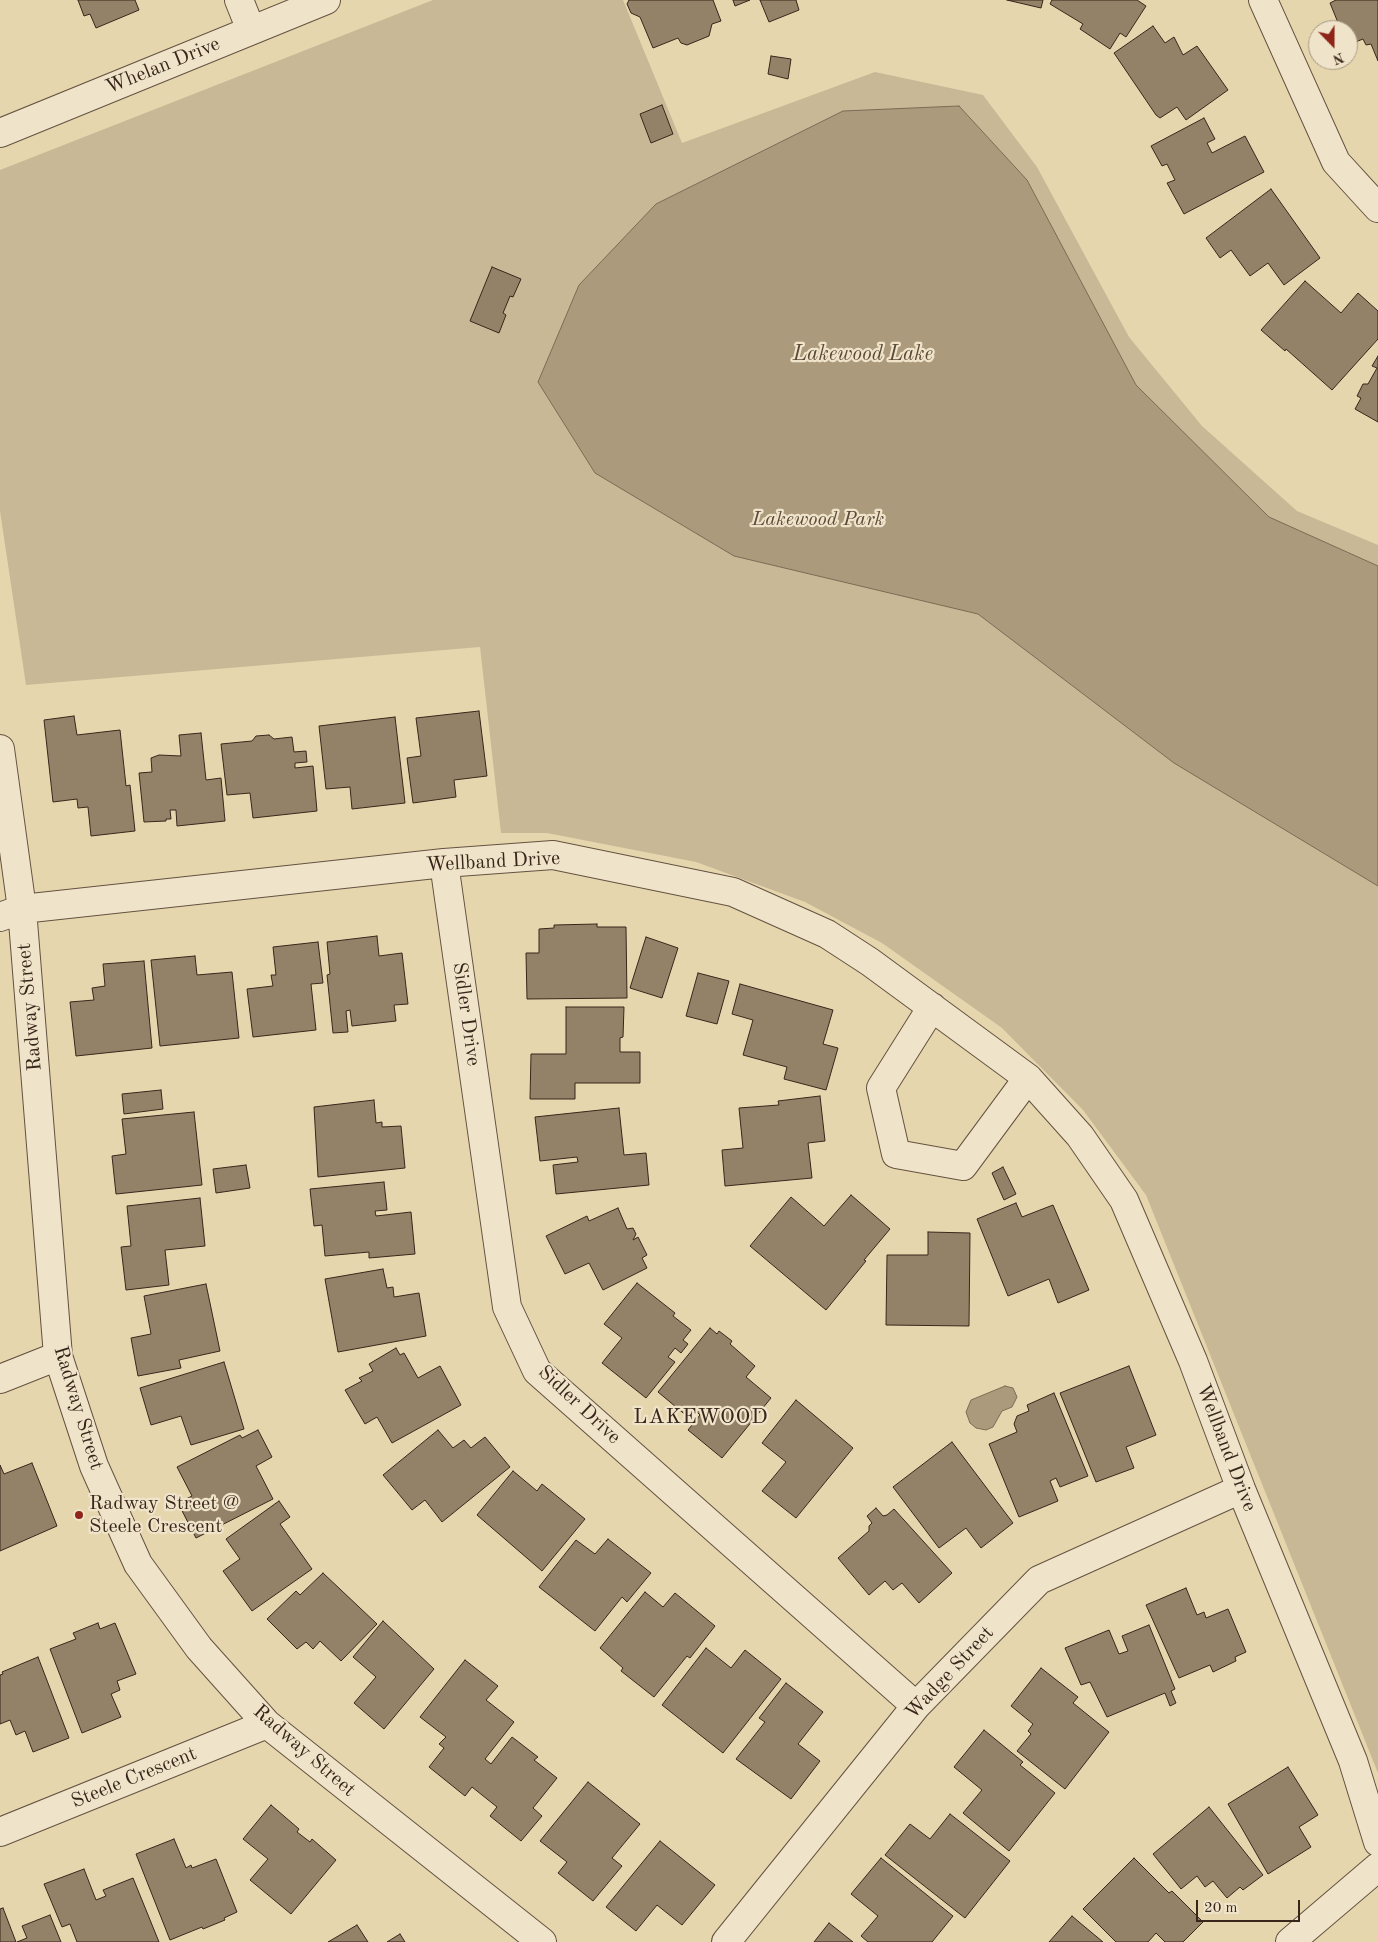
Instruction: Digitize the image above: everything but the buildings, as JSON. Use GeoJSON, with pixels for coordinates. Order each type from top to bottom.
{"type":"FeatureCollection","features":[{"type":"Feature","properties":{"kind":"street"},"geometry":{"type":"LineString","coordinates":[[239,0],[251,30]]}},
{"type":"Feature","properties":{"kind":"street","name":"Whelan Drive"},"geometry":{"type":"LineString","coordinates":[[0,133],[326,0]]}},
{"type":"Feature","properties":{"kind":"street"},"geometry":{"type":"LineString","coordinates":[[1264,0],[1336,162],[1378,208]]}},
{"type":"Feature","properties":{"kind":"street","name":"Radway Street"},"geometry":{"type":"LineString","coordinates":[[0,749],[11,913],[58,1356],[94,1466],[138,1564],[199,1648],[267,1724],[542,1942]]}},
{"type":"Feature","properties":{"kind":"street","name":"Wellband Drive"},"geometry":{"type":"LineString","coordinates":[[11,913],[444,863],[553,855],[733,892],[827,934],[870,962],[1028,1078],[1080,1136],[1124,1200],[1193,1361],[1241,1489],[1352,1761],[1378,1842]]}},
{"type":"Feature","properties":{"kind":"street","name":"Sidler Drive"},"geometry":{"type":"LineString","coordinates":[[444,863],[507,1307],[537,1371],[916,1706]]}},
{"type":"Feature","properties":{"kind":"street"},"geometry":{"type":"LineString","coordinates":[[932,1006],[881,1088],[896,1154],[963,1166],[1028,1078]]}},
{"type":"Feature","properties":{"kind":"street"},"geometry":{"type":"LineString","coordinates":[[0,1379],[58,1356]]}},
{"type":"Feature","properties":{"kind":"street","name":"Wadge Street"},"geometry":{"type":"LineString","coordinates":[[726,1942],[916,1706],[1039,1580],[1241,1489]]}},
{"type":"Feature","properties":{"kind":"street","name":"Steele Crescent"},"geometry":{"type":"LineString","coordinates":[[0,1832],[267,1724]]}},
{"type":"Feature","properties":{"kind":"street"},"geometry":{"type":"LineString","coordinates":[[1302,1939],[1378,1867]]}},
{"type":"Feature","properties":{"kind":"green space","name":"Lakewood Park"},"geometry":{"type":"Polygon","coordinates":[[[433,0],[623,0],[682,143],[875,72],[983,95],[1037,167],[1129,337],[1202,426],[1297,511],[1378,545],[1378,1773],[1146,1195],[1083,1110],[1002,1028],[882,943],[805,902],[696,862],[547,833],[501,833],[480,647],[26,685],[0,511],[0,170],[433,0]]]}},
{"type":"Feature","properties":{"kind":"water","name":"Lakewood Lake"},"geometry":{"type":"Polygon","coordinates":[[[959,106],[1027,180],[1136,385],[1269,517],[1378,566],[1378,886],[1174,763],[978,614],[734,556],[595,473],[538,382],[579,285],[656,204],[843,111],[959,106]]]}},
{"type":"Feature","properties":{"kind":"water"},"geometry":{"type":"Polygon","coordinates":[[[1005,1386],[1013,1388],[1017,1397],[1012,1407],[1002,1411],[993,1427],[986,1430],[976,1428],[970,1423],[966,1412],[971,1400],[1005,1386]]]}},
{"type":"Feature","properties":{"kind":"place","name":"Radway Street @ Steele Crescent"},"geometry":{"type":"Point","coordinates":[79,1515]}},
{"type":"Feature","properties":{"kind":"district","name":"LAKEWOOD"},"geometry":{"type":"Point","coordinates":[701,1417]}}]}
